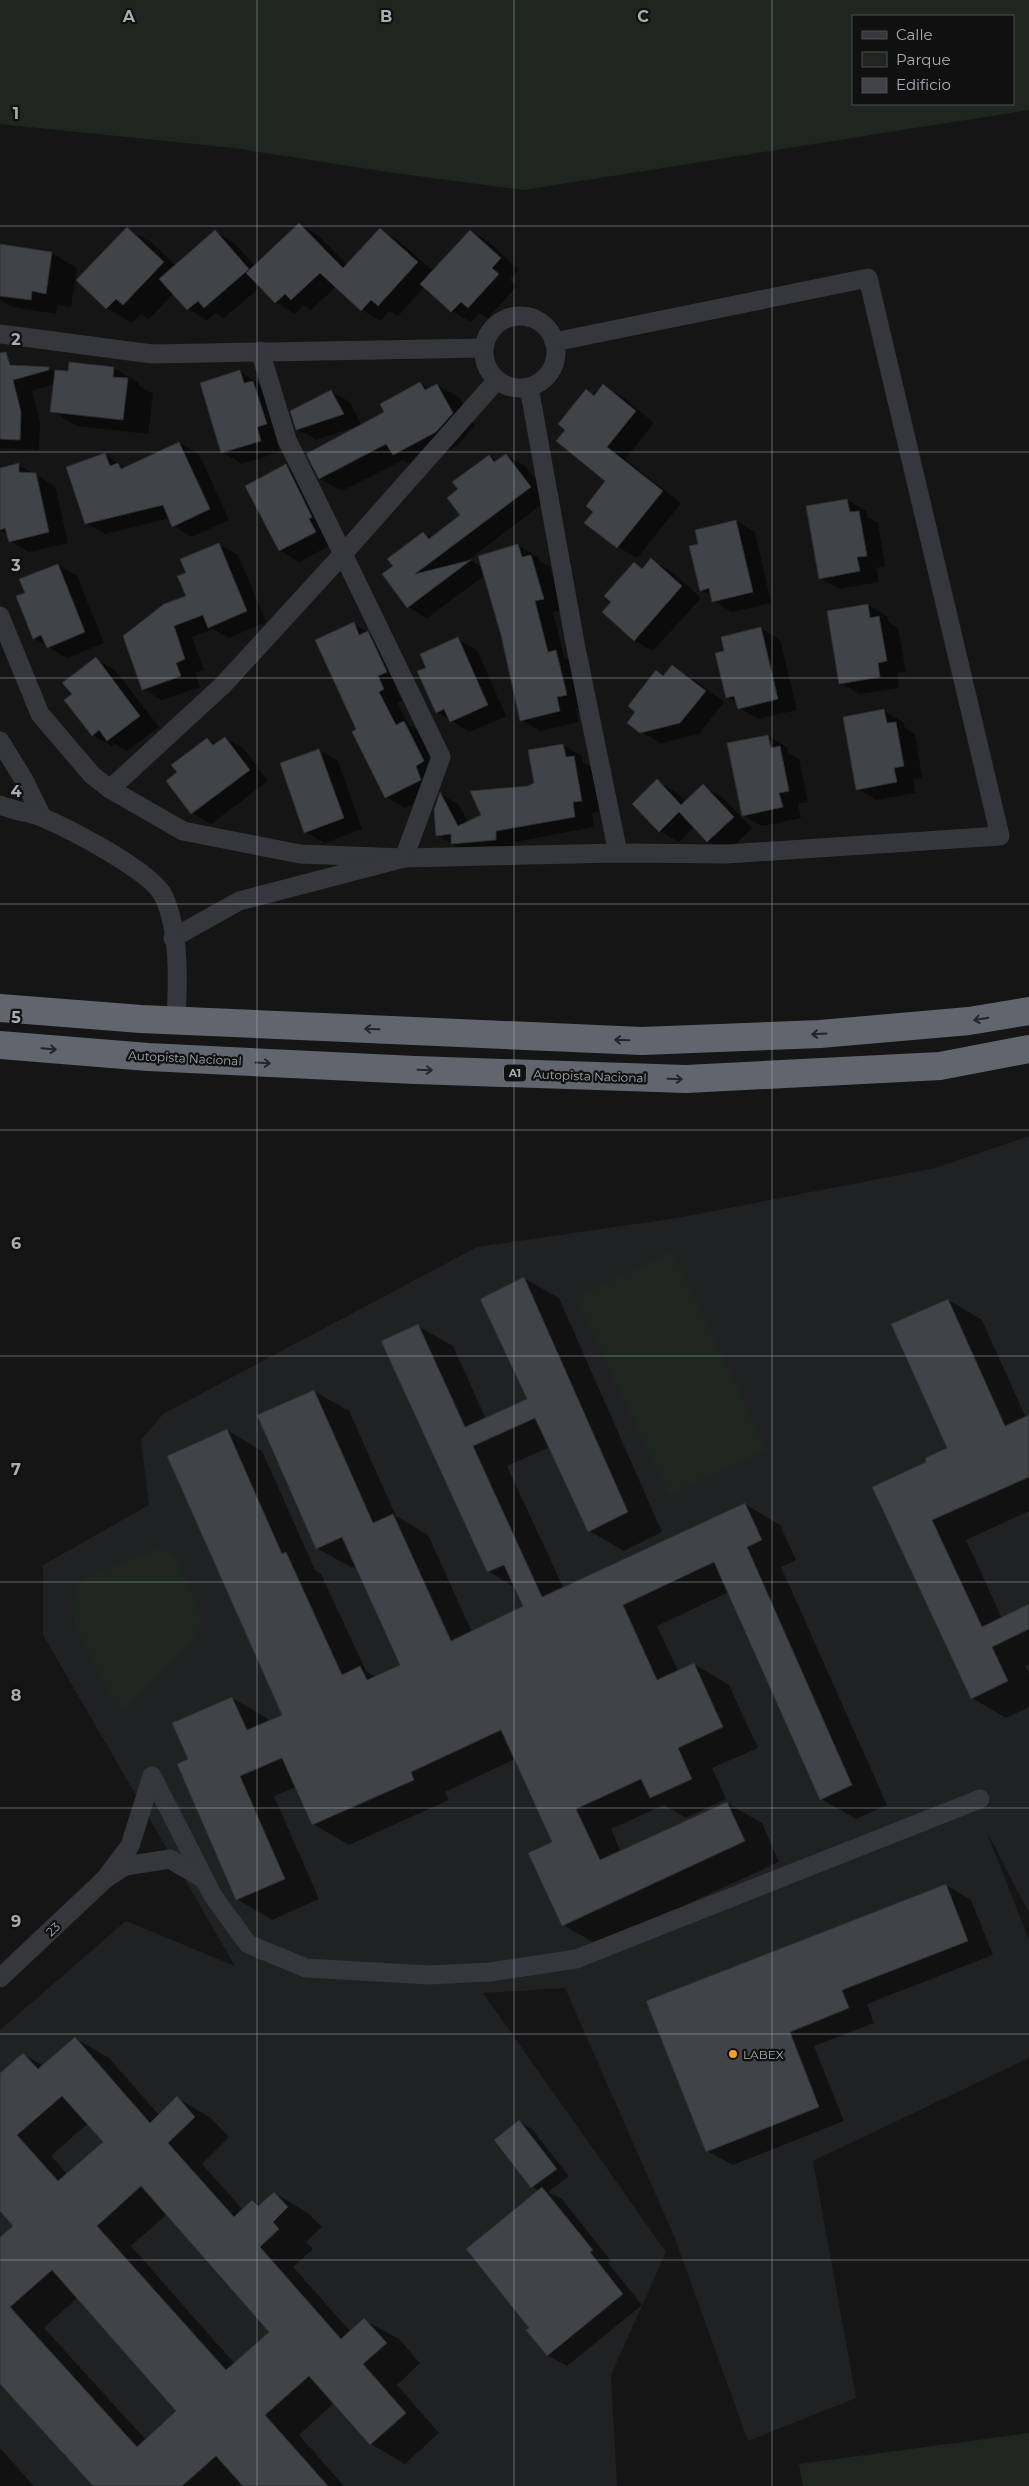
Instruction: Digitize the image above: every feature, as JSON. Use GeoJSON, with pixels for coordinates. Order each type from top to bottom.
{"type":"FeatureCollection","features":[{"type":"Feature","properties":{"kind":"highway"},"geometry":{"type":"LineString","coordinates":[[0,1008],[176,1021],[642,1040],[820,1034],[969,1021],[1029,1011]]}},
{"type":"Feature","properties":{"kind":"highway","name":"Autopista Nacional"},"geometry":{"type":"LineString","coordinates":[[0,1045],[178,1058],[415,1070],[686,1079],[940,1066],[1029,1050]]}},
{"type":"Feature","properties":{"kind":"street"},"geometry":{"type":"LineString","coordinates":[[0,616],[40,714],[92,775],[110,789],[183,831],[300,854],[404,858],[618,853],[727,854],[1000,836],[868,278],[554,342]]}},
{"type":"Feature","properties":{"kind":"street"},"geometry":{"type":"LineString","coordinates":[[517,316],[529,317],[540,322],[549,331],[554,342],[556,354],[554,365],[540,383],[529,387],[512,387],[497,380],[485,360],[484,348],[487,336],[495,326],[505,319],[517,316]]}},
{"type":"Feature","properties":{"kind":"street"},"geometry":{"type":"LineString","coordinates":[[0,334],[152,354],[484,348]]}},
{"type":"Feature","properties":{"kind":"street"},"geometry":{"type":"LineString","coordinates":[[260,351],[287,440],[441,757],[404,858]]}},
{"type":"Feature","properties":{"kind":"street"},"geometry":{"type":"LineString","coordinates":[[110,789],[223,685],[343,554],[497,380]]}},
{"type":"Feature","properties":{"kind":"street"},"geometry":{"type":"LineString","coordinates":[[529,387],[575,643],[618,853]]}},
{"type":"Feature","properties":{"kind":"street"},"geometry":{"type":"LineString","coordinates":[[0,741],[24,780],[42,817]]}},
{"type":"Feature","properties":{"kind":"street"},"geometry":{"type":"LineString","coordinates":[[0,805],[42,817],[101,848],[148,877],[163,895],[178,967],[176,1021]]}},
{"type":"Feature","properties":{"kind":"street"},"geometry":{"type":"LineString","coordinates":[[173,938],[240,901],[404,858]]}},
{"type":"Feature","properties":{"kind":"street","name":"23"},"geometry":{"type":"LineString","coordinates":[[106,1879],[130,1846],[152,1776],[204,1879]]}},
{"type":"Feature","properties":{"kind":"street"},"geometry":{"type":"LineString","coordinates":[[204,1879],[213,1896],[248,1944],[306,1968],[429,1975],[490,1972],[576,1959],[980,1798]]}},
{"type":"Feature","properties":{"kind":"street","name":"23"},"geometry":{"type":"LineString","coordinates":[[0,1978],[106,1879],[125,1866],[170,1859],[204,1879]]}},
{"type":"Feature","properties":{"kind":"shaded area"},"geometry":{"type":"Polygon","coordinates":[[[1029,1136],[1029,1913],[986,1830],[1029,1940],[1029,2058],[813,2161],[856,2398],[748,2441],[674,2236],[565,1988],[483,1993],[666,2252],[611,2375],[617,2486],[0,2486],[0,2030],[126,1921],[235,1966],[43,1635],[43,1565],[149,1505],[141,1440],[163,1414],[477,1247],[677,1218],[935,1168],[1029,1136]]]}},
{"type":"Feature","properties":{"kind":"green space"},"geometry":{"type":"Polygon","coordinates":[[[0,0],[1029,0],[1029,110],[524,190],[394,173],[234,148],[0,124],[0,0]]]}},
{"type":"Feature","properties":{"kind":"green space"},"geometry":{"type":"Polygon","coordinates":[[[673,1251],[767,1449],[669,1496],[575,1298],[673,1251]]]}},
{"type":"Feature","properties":{"kind":"green space"},"geometry":{"type":"Polygon","coordinates":[[[158,1549],[170,1552],[178,1562],[199,1607],[201,1624],[195,1637],[126,1709],[118,1707],[111,1699],[74,1622],[72,1606],[77,1588],[85,1577],[158,1549]]]}},
{"type":"Feature","properties":{"kind":"green space"},"geometry":{"type":"Polygon","coordinates":[[[1029,2433],[1029,2486],[803,2486],[799,2464],[1029,2433]]]}},
{"type":"Feature","properties":{"kind":"building"},"geometry":{"type":"Polygon","coordinates":[[[299,223],[343,268],[380,228],[418,262],[378,306],[371,300],[361,311],[320,273],[291,300],[285,294],[275,303],[246,273],[299,223]]]}},
{"type":"Feature","properties":{"kind":"building"},"geometry":{"type":"Polygon","coordinates":[[[127,227],[164,262],[123,305],[116,299],[106,309],[76,280],[127,227]]]}},
{"type":"Feature","properties":{"kind":"building"},"geometry":{"type":"Polygon","coordinates":[[[215,230],[249,269],[204,308],[198,301],[187,310],[159,279],[215,230]]]}},
{"type":"Feature","properties":{"kind":"building"},"geometry":{"type":"Polygon","coordinates":[[[470,230],[501,258],[492,268],[499,274],[468,308],[461,302],[451,312],[420,284],[470,230]]]}},
{"type":"Feature","properties":{"kind":"building"},"geometry":{"type":"Polygon","coordinates":[[[0,244],[52,252],[46,294],[32,291],[31,300],[0,296],[0,244]]]}},
{"type":"Feature","properties":{"kind":"building"},"geometry":{"type":"Polygon","coordinates":[[[6,352],[10,365],[49,367],[49,370],[13,380],[21,412],[20,440],[0,439],[0,353],[6,352]]]}},
{"type":"Feature","properties":{"kind":"building"},"geometry":{"type":"Polygon","coordinates":[[[69,362],[114,367],[113,377],[128,378],[123,420],[50,412],[55,370],[68,371],[69,362]]]}},
{"type":"Feature","properties":{"kind":"building"},"geometry":{"type":"Polygon","coordinates":[[[240,370],[244,383],[253,381],[267,424],[257,427],[261,441],[221,453],[200,383],[240,370]]]}},
{"type":"Feature","properties":{"kind":"building"},"geometry":{"type":"Polygon","coordinates":[[[420,382],[425,390],[437,384],[453,413],[436,432],[393,455],[386,444],[319,479],[306,454],[384,412],[380,404],[420,382]]]}},
{"type":"Feature","properties":{"kind":"building"},"geometry":{"type":"Polygon","coordinates":[[[603,384],[636,411],[607,447],[663,491],[617,548],[584,523],[593,512],[586,506],[605,481],[556,441],[565,430],[558,424],[586,389],[594,396],[603,384]]]}},
{"type":"Feature","properties":{"kind":"building"},"geometry":{"type":"Polygon","coordinates":[[[331,390],[344,414],[296,430],[290,411],[331,390]]]}},
{"type":"Feature","properties":{"kind":"building"},"geometry":{"type":"Polygon","coordinates":[[[179,442],[210,509],[172,527],[163,505],[85,524],[66,467],[105,453],[110,466],[118,463],[121,469],[179,442]]]}},
{"type":"Feature","properties":{"kind":"building"},"geometry":{"type":"Polygon","coordinates":[[[506,454],[531,487],[415,574],[471,560],[407,608],[382,574],[393,566],[387,559],[423,532],[429,539],[460,515],[447,498],[458,489],[452,482],[489,455],[494,462],[506,454]]]}},
{"type":"Feature","properties":{"kind":"building"},"geometry":{"type":"Polygon","coordinates":[[[19,463],[19,472],[36,473],[49,532],[9,542],[5,528],[0,530],[0,468],[19,463]]]}},
{"type":"Feature","properties":{"kind":"building"},"geometry":{"type":"Polygon","coordinates":[[[286,464],[312,517],[309,519],[316,532],[279,551],[245,486],[286,464]]]}},
{"type":"Feature","properties":{"kind":"building"},"geometry":{"type":"Polygon","coordinates":[[[847,499],[850,512],[859,511],[867,556],[857,557],[860,571],[819,579],[806,506],[847,499]]]}},
{"type":"Feature","properties":{"kind":"building"},"geometry":{"type":"Polygon","coordinates":[[[736,520],[753,592],[712,602],[709,588],[700,591],[689,546],[698,544],[695,530],[736,520]]]}},
{"type":"Feature","properties":{"kind":"building"},"geometry":{"type":"Polygon","coordinates":[[[219,543],[247,611],[208,628],[203,615],[174,626],[185,659],[176,663],[181,676],[142,690],[123,636],[164,604],[186,596],[177,576],[186,573],[180,559],[219,543]]]}},
{"type":"Feature","properties":{"kind":"building"},"geometry":{"type":"Polygon","coordinates":[[[518,544],[522,557],[531,555],[544,599],[535,601],[548,652],[556,650],[567,695],[557,697],[560,711],[520,721],[501,635],[478,556],[518,544]]]}},
{"type":"Feature","properties":{"kind":"building"},"geometry":{"type":"Polygon","coordinates":[[[651,558],[682,586],[634,641],[602,612],[611,602],[604,596],[634,562],[642,569],[651,558]]]}},
{"type":"Feature","properties":{"kind":"building"},"geometry":{"type":"Polygon","coordinates":[[[58,564],[85,632],[47,648],[41,635],[33,639],[16,596],[25,593],[19,579],[58,564]]]}},
{"type":"Feature","properties":{"kind":"building"},"geometry":{"type":"Polygon","coordinates":[[[868,604],[870,618],[879,616],[887,661],[878,663],[880,677],[839,684],[827,611],[868,604]]]}},
{"type":"Feature","properties":{"kind":"building"},"geometry":{"type":"Polygon","coordinates":[[[354,622],[359,635],[368,631],[387,672],[378,676],[384,689],[379,692],[396,725],[404,721],[424,761],[416,766],[421,780],[385,798],[352,732],[356,729],[315,640],[354,622]]]}},
{"type":"Feature","properties":{"kind":"building"},"geometry":{"type":"Polygon","coordinates":[[[761,627],[778,699],[738,709],[734,696],[726,698],[715,653],[724,651],[721,637],[761,627]]]}},
{"type":"Feature","properties":{"kind":"building"},"geometry":{"type":"Polygon","coordinates":[[[458,637],[488,705],[450,722],[444,709],[436,713],[417,671],[426,668],[420,654],[458,637]]]}},
{"type":"Feature","properties":{"kind":"building"},"geometry":{"type":"Polygon","coordinates":[[[96,657],[140,716],[107,741],[99,730],[92,736],[64,700],[72,694],[62,683],[96,657]]]}},
{"type":"Feature","properties":{"kind":"building"},"geometry":{"type":"Polygon","coordinates":[[[672,665],[706,691],[680,723],[640,733],[627,723],[635,712],[628,706],[656,670],[663,676],[672,665]]]}},
{"type":"Feature","properties":{"kind":"building"},"geometry":{"type":"Polygon","coordinates":[[[884,709],[887,723],[896,722],[904,766],[894,768],[897,782],[856,790],[843,717],[884,709]]]}},
{"type":"Feature","properties":{"kind":"building"},"geometry":{"type":"Polygon","coordinates":[[[768,735],[771,748],[780,746],[789,791],[779,793],[783,807],[742,816],[727,743],[768,735]]]}},
{"type":"Feature","properties":{"kind":"building"},"geometry":{"type":"Polygon","coordinates":[[[225,737],[250,770],[191,814],[166,781],[177,772],[171,765],[207,738],[213,745],[225,737]]]}},
{"type":"Feature","properties":{"kind":"building"},"geometry":{"type":"Polygon","coordinates":[[[563,744],[566,757],[574,756],[582,801],[573,802],[575,817],[496,831],[496,840],[451,844],[451,834],[436,836],[434,810],[440,792],[458,826],[481,815],[470,791],[528,786],[534,783],[528,750],[563,744]]]}},
{"type":"Feature","properties":{"kind":"building"},"geometry":{"type":"Polygon","coordinates":[[[319,749],[344,818],[304,833],[280,763],[319,749]]]}},
{"type":"Feature","properties":{"kind":"building"},"geometry":{"type":"Polygon","coordinates":[[[657,779],[681,805],[703,784],[734,817],[707,842],[679,812],[659,832],[632,804],[657,779]]]}},
{"type":"Feature","properties":{"kind":"building"},"geometry":{"type":"Polygon","coordinates":[[[524,1277],[628,1512],[588,1532],[535,1418],[473,1446],[542,1597],[745,1503],[762,1540],[747,1547],[852,1785],[820,1800],[714,1562],[623,1605],[657,1680],[694,1663],[723,1727],[678,1748],[692,1779],[650,1798],[641,1779],[576,1809],[600,1860],[727,1802],[745,1841],[562,1926],[528,1853],[552,1842],[501,1730],[411,1772],[414,1780],[312,1825],[282,1758],[240,1776],[285,1879],[236,1900],[177,1764],[188,1759],[172,1723],[232,1697],[247,1730],[282,1715],[167,1456],[227,1429],[282,1554],[286,1552],[342,1675],[360,1666],[367,1680],[400,1665],[342,1537],[316,1549],[257,1415],[314,1390],[373,1523],[393,1514],[451,1641],[523,1606],[504,1565],[487,1572],[381,1341],[418,1324],[465,1427],[527,1399],[480,1299],[524,1277]]]}},
{"type":"Feature","properties":{"kind":"building"},"geometry":{"type":"Polygon","coordinates":[[[948,1299],[1005,1426],[1029,1415],[1029,1477],[932,1520],[982,1627],[1029,1604],[1029,1629],[992,1647],[1008,1681],[971,1699],[872,1487],[926,1462],[925,1458],[947,1448],[891,1324],[948,1299]]]}},
{"type":"Feature","properties":{"kind":"building"},"geometry":{"type":"Polygon","coordinates":[[[946,1884],[968,1941],[842,1990],[849,2008],[790,2032],[819,2107],[706,2152],[646,2001],[946,1884]]]}},
{"type":"Feature","properties":{"kind":"building"},"geometry":{"type":"Polygon","coordinates":[[[75,2037],[150,2123],[177,2096],[195,2117],[168,2143],[234,2217],[252,2200],[258,2206],[274,2192],[288,2207],[273,2222],[279,2229],[260,2247],[341,2339],[364,2318],[387,2343],[363,2364],[406,2413],[370,2445],[309,2376],[265,2415],[328,2486],[243,2486],[216,2456],[182,2486],[93,2486],[0,2384],[0,2237],[13,2226],[0,2211],[0,2073],[23,2053],[38,2069],[75,2037]],[[62,2096],[17,2135],[58,2181],[103,2142],[62,2096]],[[141,2186],[97,2226],[226,2370],[269,2332],[141,2186]],[[52,2270],[10,2307],[137,2447],[176,2411],[52,2270]]]}},
{"type":"Feature","properties":{"kind":"building"},"geometry":{"type":"Polygon","coordinates":[[[519,2120],[557,2169],[531,2188],[494,2140],[519,2120]]]}},
{"type":"Feature","properties":{"kind":"building"},"geometry":{"type":"Polygon","coordinates":[[[542,2187],[593,2250],[590,2252],[623,2294],[547,2356],[526,2330],[529,2328],[466,2249],[542,2187]]]}},
{"type":"Feature","properties":{"kind":"place","name":"LABEX"},"geometry":{"type":"Point","coordinates":[733,2054]}}]}
